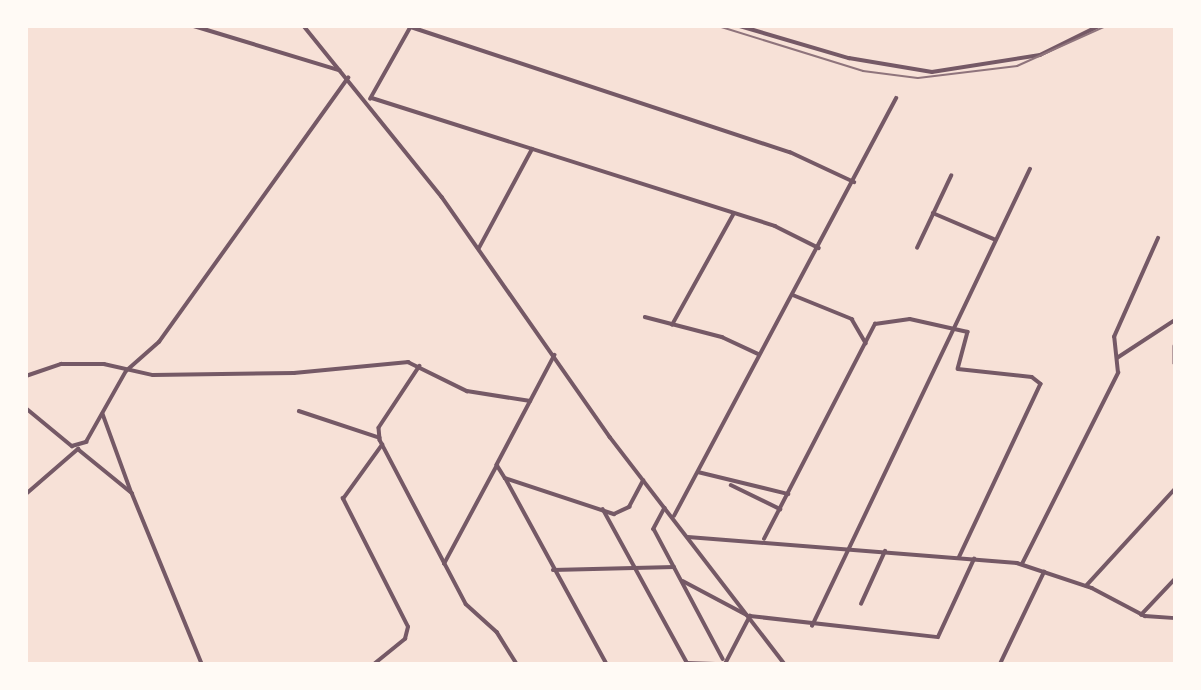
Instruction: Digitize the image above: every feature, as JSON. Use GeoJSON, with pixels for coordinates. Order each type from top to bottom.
{"type":"FeatureCollection","features":[{"type":"Feature","properties":{"kind":"street"},"geometry":{"type":"LineString","coordinates":[[194,26],[339,70]]}},
{"type":"Feature","properties":{"kind":"street"},"geometry":{"type":"LineString","coordinates":[[304,26],[339,70],[370,99],[479,247],[643,481],[674,516],[785,664]]}},
{"type":"Feature","properties":{"kind":"street"},"geometry":{"type":"LineString","coordinates":[[370,99],[411,26],[790,152],[854,182]]}},
{"type":"Feature","properties":{"kind":"street"},"geometry":{"type":"LineString","coordinates":[[740,26],[849,58],[932,72],[1040,55],[1099,26]]}},
{"type":"Feature","properties":{"kind":"street"},"geometry":{"type":"LineString","coordinates":[[321,65],[327,53]]}},
{"type":"Feature","properties":{"kind":"street"},"geometry":{"type":"LineString","coordinates":[[26,494],[78,449],[103,414],[126,371],[159,342],[348,78]]}},
{"type":"Feature","properties":{"kind":"street"},"geometry":{"type":"LineString","coordinates":[[674,516],[758,354],[819,248],[896,98]]}},
{"type":"Feature","properties":{"kind":"street"},"geometry":{"type":"LineString","coordinates":[[370,99],[775,226],[819,248]]}},
{"type":"Feature","properties":{"kind":"street"},"geometry":{"type":"LineString","coordinates":[[479,247],[532,149]]}},
{"type":"Feature","properties":{"kind":"street"},"geometry":{"type":"LineString","coordinates":[[811,626],[846,547],[1030,169]]}},
{"type":"Feature","properties":{"kind":"street"},"geometry":{"type":"LineString","coordinates":[[917,248],[951,176]]}},
{"type":"Feature","properties":{"kind":"street"},"geometry":{"type":"LineString","coordinates":[[933,213],[994,239]]}},
{"type":"Feature","properties":{"kind":"street"},"geometry":{"type":"LineString","coordinates":[[672,325],[733,215]]}},
{"type":"Feature","properties":{"kind":"street"},"geometry":{"type":"LineString","coordinates":[[1022,564],[1118,373],[1114,337],[1158,238]]}},
{"type":"Feature","properties":{"kind":"street"},"geometry":{"type":"LineString","coordinates":[[793,295],[852,319],[866,343]]}},
{"type":"Feature","properties":{"kind":"street"},"geometry":{"type":"LineString","coordinates":[[645,317],[758,354]]}},
{"type":"Feature","properties":{"kind":"street"},"geometry":{"type":"LineString","coordinates":[[764,539],[880,319],[951,329],[963,328],[972,337],[958,369],[1032,377],[1041,384],[959,558]]}},
{"type":"Feature","properties":{"kind":"street"},"geometry":{"type":"LineString","coordinates":[[1117,358],[1175,320]]}},
{"type":"Feature","properties":{"kind":"street"},"geometry":{"type":"LineString","coordinates":[[1175,346],[1175,363]]}},
{"type":"Feature","properties":{"kind":"street"},"geometry":{"type":"LineString","coordinates":[[444,564],[555,355]]}},
{"type":"Feature","properties":{"kind":"street"},"geometry":{"type":"LineString","coordinates":[[26,376],[61,364],[126,371],[294,373],[365,363],[420,366],[467,391],[530,401]]}},
{"type":"Feature","properties":{"kind":"street"},"geometry":{"type":"LineString","coordinates":[[420,366],[382,422],[382,445],[466,604],[497,632],[517,664]]}},
{"type":"Feature","properties":{"kind":"street"},"geometry":{"type":"LineString","coordinates":[[26,408],[132,493]]}},
{"type":"Feature","properties":{"kind":"street"},"geometry":{"type":"LineString","coordinates":[[299,411],[380,438]]}},
{"type":"Feature","properties":{"kind":"street"},"geometry":{"type":"LineString","coordinates":[[103,414],[132,493],[202,664]]}},
{"type":"Feature","properties":{"kind":"street"},"geometry":{"type":"LineString","coordinates":[[374,664],[405,639],[408,627],[343,499],[382,445]]}},
{"type":"Feature","properties":{"kind":"street"},"geometry":{"type":"LineString","coordinates":[[497,465],[607,664]]}},
{"type":"Feature","properties":{"kind":"street"},"geometry":{"type":"LineString","coordinates":[[698,472],[780,509]]}},
{"type":"Feature","properties":{"kind":"street"},"geometry":{"type":"LineString","coordinates":[[505,478],[603,509],[624,512],[643,481]]}},
{"type":"Feature","properties":{"kind":"street"},"geometry":{"type":"LineString","coordinates":[[729,484],[768,485],[788,494]]}},
{"type":"Feature","properties":{"kind":"street"},"geometry":{"type":"LineString","coordinates":[[1086,586],[1175,489]]}},
{"type":"Feature","properties":{"kind":"street"},"geometry":{"type":"LineString","coordinates":[[666,508],[654,529],[724,662]]}},
{"type":"Feature","properties":{"kind":"street"},"geometry":{"type":"LineString","coordinates":[[603,509],[635,572],[688,663],[715,664]]}},
{"type":"Feature","properties":{"kind":"street"},"geometry":{"type":"LineString","coordinates":[[688,537],[764,539],[1022,564],[1086,586],[1142,615],[1175,618]]}},
{"type":"Feature","properties":{"kind":"street"},"geometry":{"type":"LineString","coordinates":[[861,604],[884,551]]}},
{"type":"Feature","properties":{"kind":"street"},"geometry":{"type":"LineString","coordinates":[[681,580],[750,616],[811,626],[938,637],[974,559]]}},
{"type":"Feature","properties":{"kind":"street"},"geometry":{"type":"LineString","coordinates":[[553,570],[635,572],[674,567]]}},
{"type":"Feature","properties":{"kind":"street"},"geometry":{"type":"LineString","coordinates":[[1000,664],[1044,572]]}},
{"type":"Feature","properties":{"kind":"street"},"geometry":{"type":"LineString","coordinates":[[1142,615],[1175,579]]}},
{"type":"Feature","properties":{"kind":"street"},"geometry":{"type":"LineString","coordinates":[[724,662],[750,616]]}},
{"type":"Feature","properties":{"kind":"railway"},"geometry":{"type":"LineString","coordinates":[[718,26],[863,71],[918,78],[1017,66],[1106,26]]}}]}
